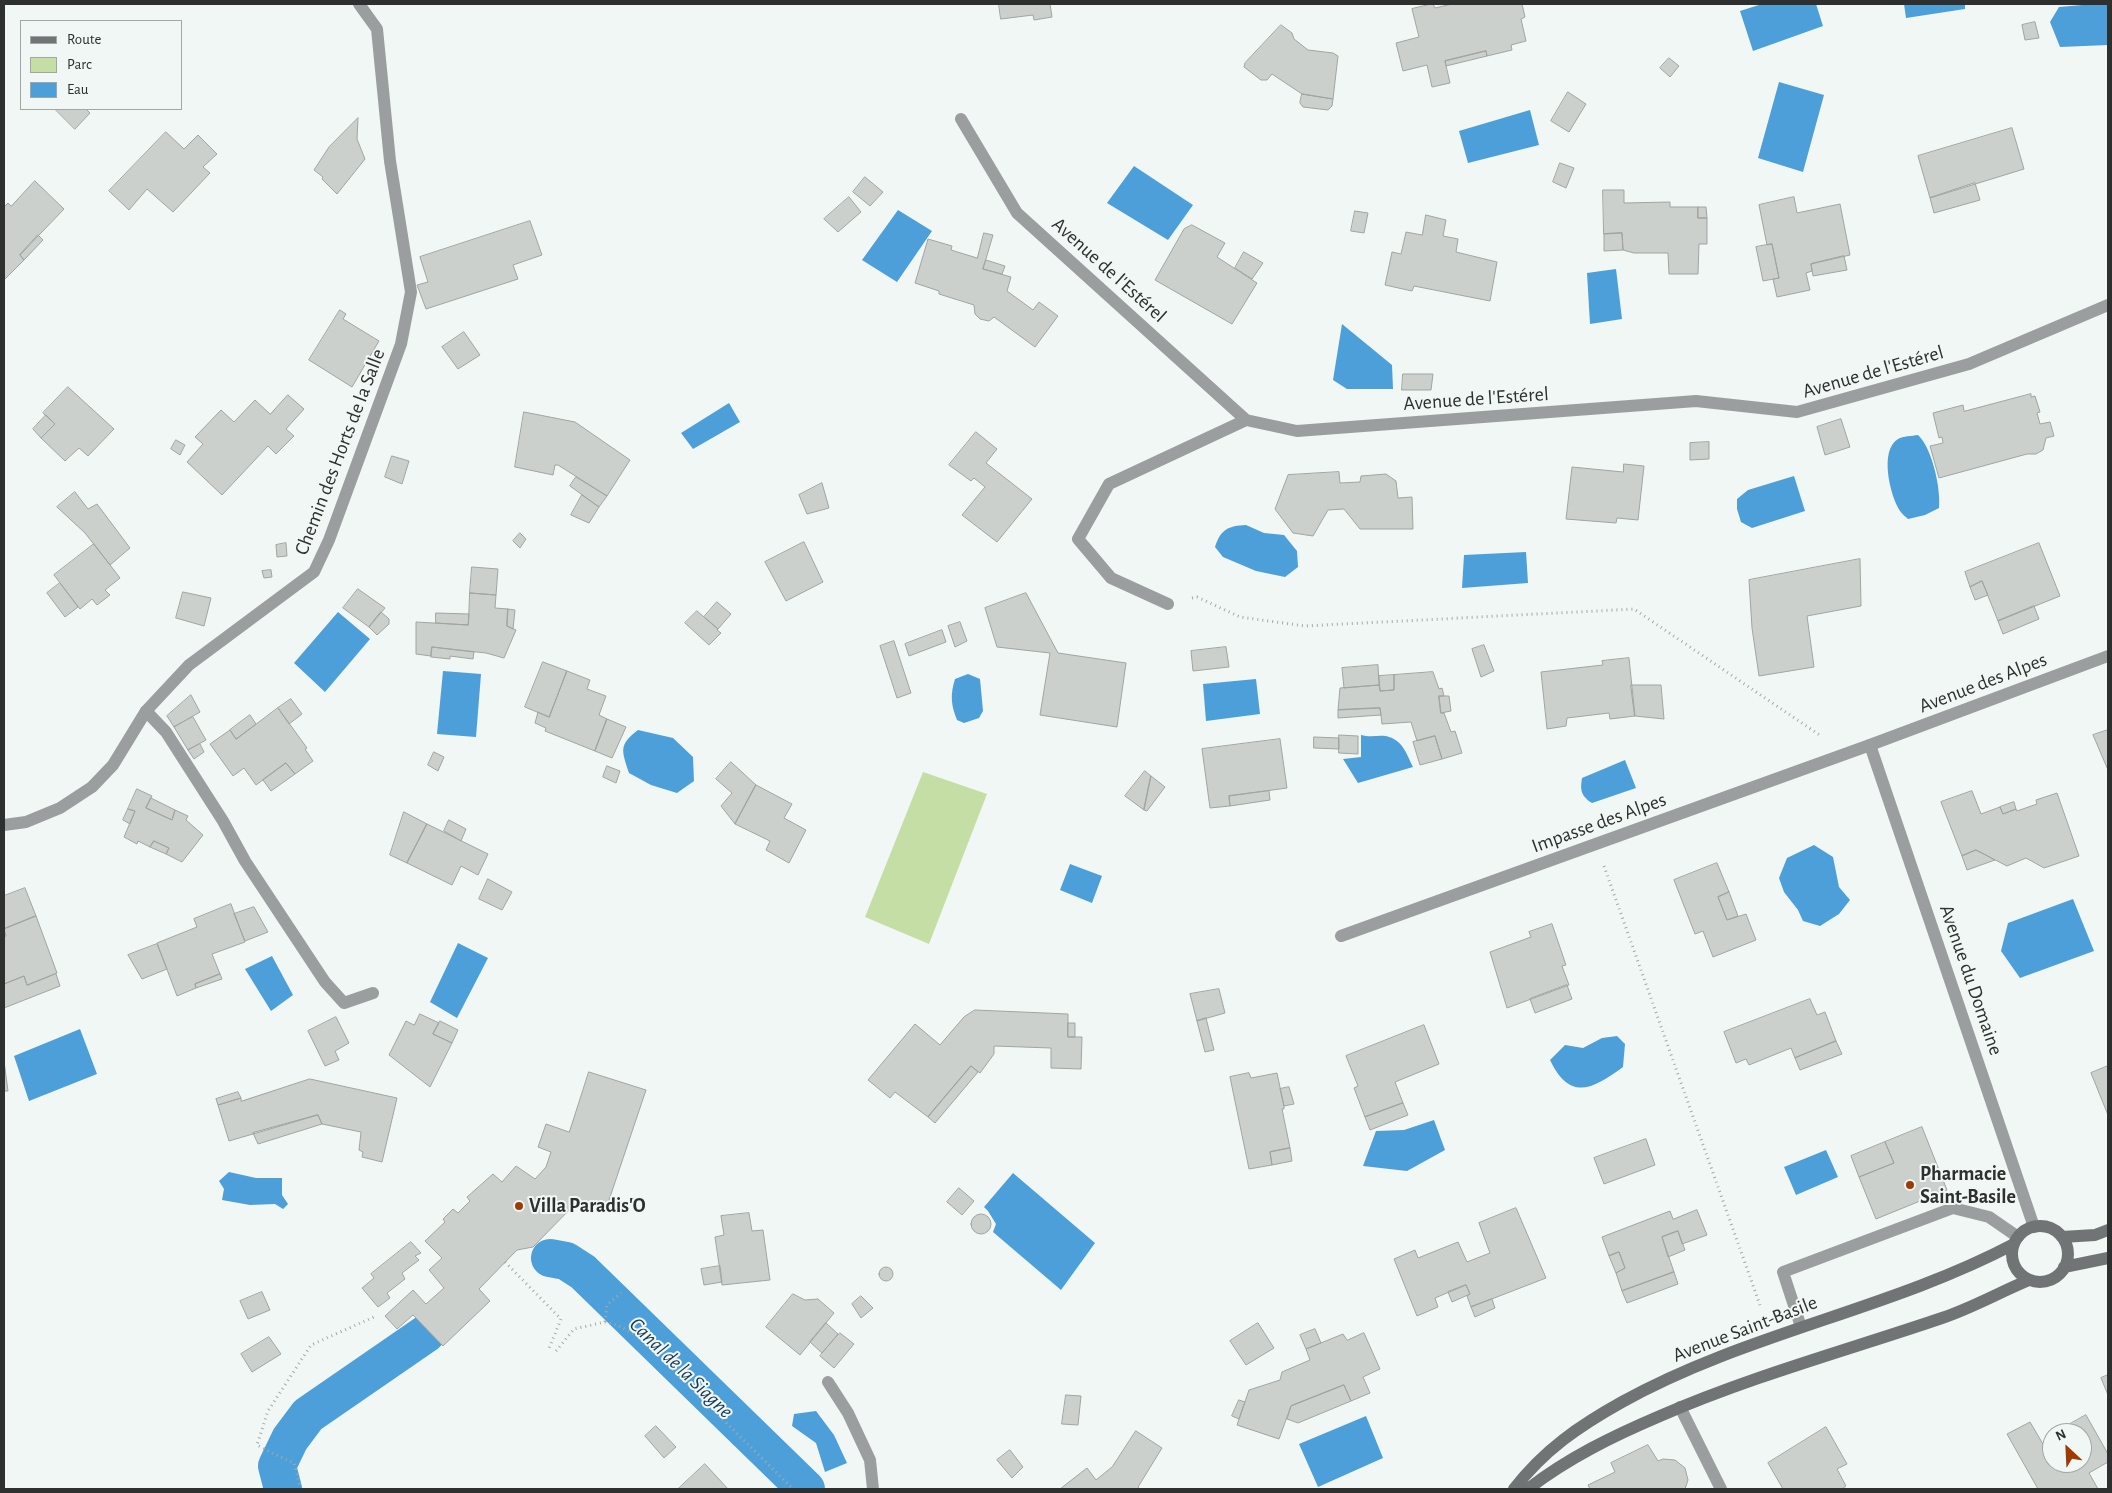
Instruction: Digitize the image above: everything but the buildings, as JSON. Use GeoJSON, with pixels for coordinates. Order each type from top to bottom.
{"type":"FeatureCollection","features":[{"type":"Feature","properties":{"kind":"main road"},"geometry":{"type":"LineString","coordinates":[[1528,1489],[1577,1456],[1620,1433],[1680,1407],[1734,1386],[1944,1317],[2029,1280],[2045,1281],[2060,1274],[2068,1252],[2062,1237],[2054,1230],[2044,1226],[2034,1227],[2023,1232],[2016,1240],[2013,1261],[2016,1269],[2029,1280]]}},
{"type":"Feature","properties":{"kind":"main road"},"geometry":{"type":"LineString","coordinates":[[2062,1237],[2095,1235],[2108,1230]]}},
{"type":"Feature","properties":{"kind":"main road","name":"Avenue Saint-Basile"},"geometry":{"type":"LineString","coordinates":[[1514,1489],[1529,1470],[1563,1438],[1607,1410],[1674,1376],[1737,1349],[1952,1274],[2016,1240]]}},
{"type":"Feature","properties":{"kind":"main road"},"geometry":{"type":"LineString","coordinates":[[2064,1267],[2108,1258]]}},
{"type":"Feature","properties":{"kind":"street","name":"Chemin des Horts de la Salle"},"geometry":{"type":"LineString","coordinates":[[4,826],[26,822],[60,808],[92,786],[113,765],[146,711],[189,665],[314,572],[329,540],[401,344],[411,292],[390,161],[377,29],[359,4]]}},
{"type":"Feature","properties":{"kind":"street","name":"Avenue de l'Estérel"},"geometry":{"type":"LineString","coordinates":[[961,119],[1017,213],[1246,420],[1297,431],[1696,401],[1797,412],[1969,364],[2108,305]]}},
{"type":"Feature","properties":{"kind":"street"},"geometry":{"type":"LineString","coordinates":[[1168,604],[1111,578],[1078,539],[1109,484],[1246,420]]}},
{"type":"Feature","properties":{"kind":"street","name":"Avenue des Alpes"},"geometry":{"type":"LineString","coordinates":[[1870,745],[2108,656]]}},
{"type":"Feature","properties":{"kind":"street"},"geometry":{"type":"LineString","coordinates":[[146,711],[166,732],[223,821],[245,861],[325,982],[344,1003],[373,993]]}},
{"type":"Feature","properties":{"kind":"street","name":"Impasse des Alpes"},"geometry":{"type":"LineString","coordinates":[[1341,936],[1870,745]]}},
{"type":"Feature","properties":{"kind":"street","name":"Avenue du Domaine"},"geometry":{"type":"LineString","coordinates":[[1870,745],[2034,1227]]}},
{"type":"Feature","properties":{"kind":"street"},"geometry":{"type":"LineString","coordinates":[[1801,1327],[1783,1272],[1953,1208],[1989,1217],[2016,1240]]}},
{"type":"Feature","properties":{"kind":"street"},"geometry":{"type":"LineString","coordinates":[[828,1382],[848,1413],[870,1460],[873,1489]]}},
{"type":"Feature","properties":{"kind":"street"},"geometry":{"type":"LineString","coordinates":[[1680,1407],[1721,1489]]}},
{"type":"Feature","properties":{"kind":"path"},"geometry":{"type":"LineString","coordinates":[[1168,604],[1197,597],[1240,617],[1305,626],[1634,609],[1819,736],[1828,737]]}},
{"type":"Feature","properties":{"kind":"path"},"geometry":{"type":"LineString","coordinates":[[1596,844],[1761,1308]]}},
{"type":"Feature","properties":{"kind":"path"},"geometry":{"type":"LineString","coordinates":[[505,1262],[561,1319],[548,1351]]}},
{"type":"Feature","properties":{"kind":"path"},"geometry":{"type":"LineString","coordinates":[[605,1322],[607,1305],[620,1293]]}},
{"type":"Feature","properties":{"kind":"path"},"geometry":{"type":"LineString","coordinates":[[301,1489],[294,1463],[257,1444],[268,1411],[311,1345],[374,1318]]}},
{"type":"Feature","properties":{"kind":"path"},"geometry":{"type":"LineString","coordinates":[[556,1351],[574,1329],[605,1322],[617,1325],[640,1338],[793,1489]]}},
{"type":"Feature","properties":{"kind":"green space"},"geometry":{"type":"Polygon","coordinates":[[[923,772],[987,794],[929,944],[865,917],[923,772]]]}},
{"type":"Feature","properties":{"kind":"water"},"geometry":{"type":"Polygon","coordinates":[[[1762,4],[1816,4],[1823,26],[1753,51],[1740,11],[1762,4]]]}},
{"type":"Feature","properties":{"kind":"water"},"geometry":{"type":"Polygon","coordinates":[[[1904,4],[1965,4],[1965,9],[1906,18],[1904,4]]]}},
{"type":"Feature","properties":{"kind":"water"},"geometry":{"type":"Polygon","coordinates":[[[2108,4],[2108,45],[2060,47],[2050,22],[2059,7],[2108,4]]]}},
{"type":"Feature","properties":{"kind":"water"},"geometry":{"type":"Polygon","coordinates":[[[1779,82],[1824,95],[1803,172],[1758,158],[1779,82]]]}},
{"type":"Feature","properties":{"kind":"water"},"geometry":{"type":"Polygon","coordinates":[[[1530,110],[1539,145],[1468,163],[1459,131],[1530,110]]]}},
{"type":"Feature","properties":{"kind":"water"},"geometry":{"type":"Polygon","coordinates":[[[1134,166],[1193,205],[1168,240],[1107,203],[1134,166]]]}},
{"type":"Feature","properties":{"kind":"water"},"geometry":{"type":"Polygon","coordinates":[[[898,210],[932,231],[897,282],[862,260],[898,210]]]}},
{"type":"Feature","properties":{"kind":"water"},"geometry":{"type":"Polygon","coordinates":[[[1616,269],[1622,319],[1590,324],[1587,273],[1616,269]]]}},
{"type":"Feature","properties":{"kind":"water"},"geometry":{"type":"Polygon","coordinates":[[[1342,324],[1392,365],[1393,389],[1347,389],[1333,380],[1342,324]]]}},
{"type":"Feature","properties":{"kind":"water"},"geometry":{"type":"Polygon","coordinates":[[[729,403],[740,422],[693,449],[681,433],[729,403]]]}},
{"type":"Feature","properties":{"kind":"water"},"geometry":{"type":"Polygon","coordinates":[[[1918,435],[1927,449],[1934,469],[1939,490],[1939,508],[1925,515],[1908,519],[1896,504],[1890,485],[1888,473],[1889,453],[1892,445],[1898,439],[1918,435]]]}},
{"type":"Feature","properties":{"kind":"water"},"geometry":{"type":"Polygon","coordinates":[[[1794,476],[1805,511],[1752,528],[1741,522],[1737,509],[1737,499],[1748,490],[1794,476]]]}},
{"type":"Feature","properties":{"kind":"water"},"geometry":{"type":"Polygon","coordinates":[[[1246,525],[1264,533],[1284,535],[1297,551],[1298,567],[1285,577],[1256,571],[1223,557],[1215,547],[1220,536],[1223,532],[1234,526],[1246,525]]]}},
{"type":"Feature","properties":{"kind":"water"},"geometry":{"type":"Polygon","coordinates":[[[1526,552],[1528,583],[1462,588],[1464,555],[1526,552]]]}},
{"type":"Feature","properties":{"kind":"water"},"geometry":{"type":"Polygon","coordinates":[[[338,612],[370,639],[325,692],[294,663],[338,612]]]}},
{"type":"Feature","properties":{"kind":"water"},"geometry":{"type":"Polygon","coordinates":[[[443,671],[481,674],[476,737],[437,734],[443,671]]]}},
{"type":"Feature","properties":{"kind":"water"},"geometry":{"type":"Polygon","coordinates":[[[968,674],[980,679],[983,711],[979,718],[964,723],[957,720],[953,710],[952,690],[955,679],[968,674]]]}},
{"type":"Feature","properties":{"kind":"water"},"geometry":{"type":"Polygon","coordinates":[[[1256,679],[1260,714],[1206,721],[1203,684],[1256,679]]]}},
{"type":"Feature","properties":{"kind":"water"},"geometry":{"type":"Polygon","coordinates":[[[638,730],[673,738],[693,757],[694,781],[677,793],[651,785],[629,773],[623,749],[627,740],[638,730]]]}},
{"type":"Feature","properties":{"kind":"water"},"geometry":{"type":"Polygon","coordinates":[[[1361,735],[1386,736],[1394,739],[1404,749],[1413,767],[1358,783],[1343,759],[1361,757],[1361,735]]]}},
{"type":"Feature","properties":{"kind":"water"},"geometry":{"type":"Polygon","coordinates":[[[1625,760],[1636,788],[1592,803],[1583,795],[1581,789],[1582,778],[1625,760]]]}},
{"type":"Feature","properties":{"kind":"water"},"geometry":{"type":"Polygon","coordinates":[[[1814,845],[1833,857],[1839,887],[1850,900],[1839,914],[1820,926],[1803,921],[1798,910],[1784,892],[1779,878],[1787,858],[1814,845]]]}},
{"type":"Feature","properties":{"kind":"water"},"geometry":{"type":"Polygon","coordinates":[[[1070,864],[1102,876],[1092,903],[1060,890],[1070,864]]]}},
{"type":"Feature","properties":{"kind":"water"},"geometry":{"type":"Polygon","coordinates":[[[2073,899],[2094,951],[2020,978],[2001,951],[2008,923],[2073,899]]]}},
{"type":"Feature","properties":{"kind":"water"},"geometry":{"type":"Polygon","coordinates":[[[458,943],[488,958],[457,1018],[430,1002],[458,943]]]}},
{"type":"Feature","properties":{"kind":"water"},"geometry":{"type":"Polygon","coordinates":[[[272,956],[293,995],[271,1011],[245,969],[272,956]]]}},
{"type":"Feature","properties":{"kind":"water"},"geometry":{"type":"Polygon","coordinates":[[[80,1029],[97,1074],[29,1101],[14,1056],[80,1029]]]}},
{"type":"Feature","properties":{"kind":"water"},"geometry":{"type":"Polygon","coordinates":[[[1617,1036],[1625,1044],[1623,1067],[1592,1086],[1583,1088],[1566,1082],[1550,1060],[1565,1045],[1583,1048],[1602,1038],[1617,1036]]]}},
{"type":"Feature","properties":{"kind":"water"},"geometry":{"type":"Polygon","coordinates":[[[1434,1120],[1445,1150],[1407,1171],[1363,1166],[1376,1131],[1404,1130],[1434,1120]]]}},
{"type":"Feature","properties":{"kind":"water"},"geometry":{"type":"Polygon","coordinates":[[[1826,1150],[1838,1177],[1796,1195],[1784,1167],[1826,1150]]]}},
{"type":"Feature","properties":{"kind":"water"},"geometry":{"type":"Polygon","coordinates":[[[229,1172],[256,1178],[282,1178],[282,1195],[288,1204],[283,1209],[275,1204],[250,1205],[222,1200],[224,1189],[219,1181],[229,1172]]]}},
{"type":"Feature","properties":{"kind":"water"},"geometry":{"type":"Polygon","coordinates":[[[1013,1173],[1095,1243],[1061,1290],[993,1232],[996,1224],[984,1207],[1013,1173]]]}},
{"type":"Feature","properties":{"kind":"water"},"geometry":{"type":"Polygon","coordinates":[[[816,1411],[834,1435],[847,1463],[825,1472],[816,1443],[792,1426],[794,1414],[816,1411]]]}},
{"type":"Feature","properties":{"kind":"water"},"geometry":{"type":"Polygon","coordinates":[[[1366,1416],[1383,1458],[1318,1487],[1299,1444],[1366,1416]]]}},
{"type":"Feature","properties":{"kind":"waterway","name":"Canal de la Siagne"},"geometry":{"type":"LineString","coordinates":[[550,1258],[566,1261],[583,1272],[806,1489]]}},
{"type":"Feature","properties":{"kind":"waterway","name":"Canal de la Siagne"},"geometry":{"type":"LineString","coordinates":[[283,1489],[277,1466],[290,1439],[308,1415],[427,1333]]}},
{"type":"Feature","properties":{"kind":"place","name":"Pharmacie Saint-Basile"},"geometry":{"type":"Point","coordinates":[1910,1185]}},
{"type":"Feature","properties":{"kind":"place","name":"Villa Paradis'O"},"geometry":{"type":"Point","coordinates":[519,1206]}}]}
